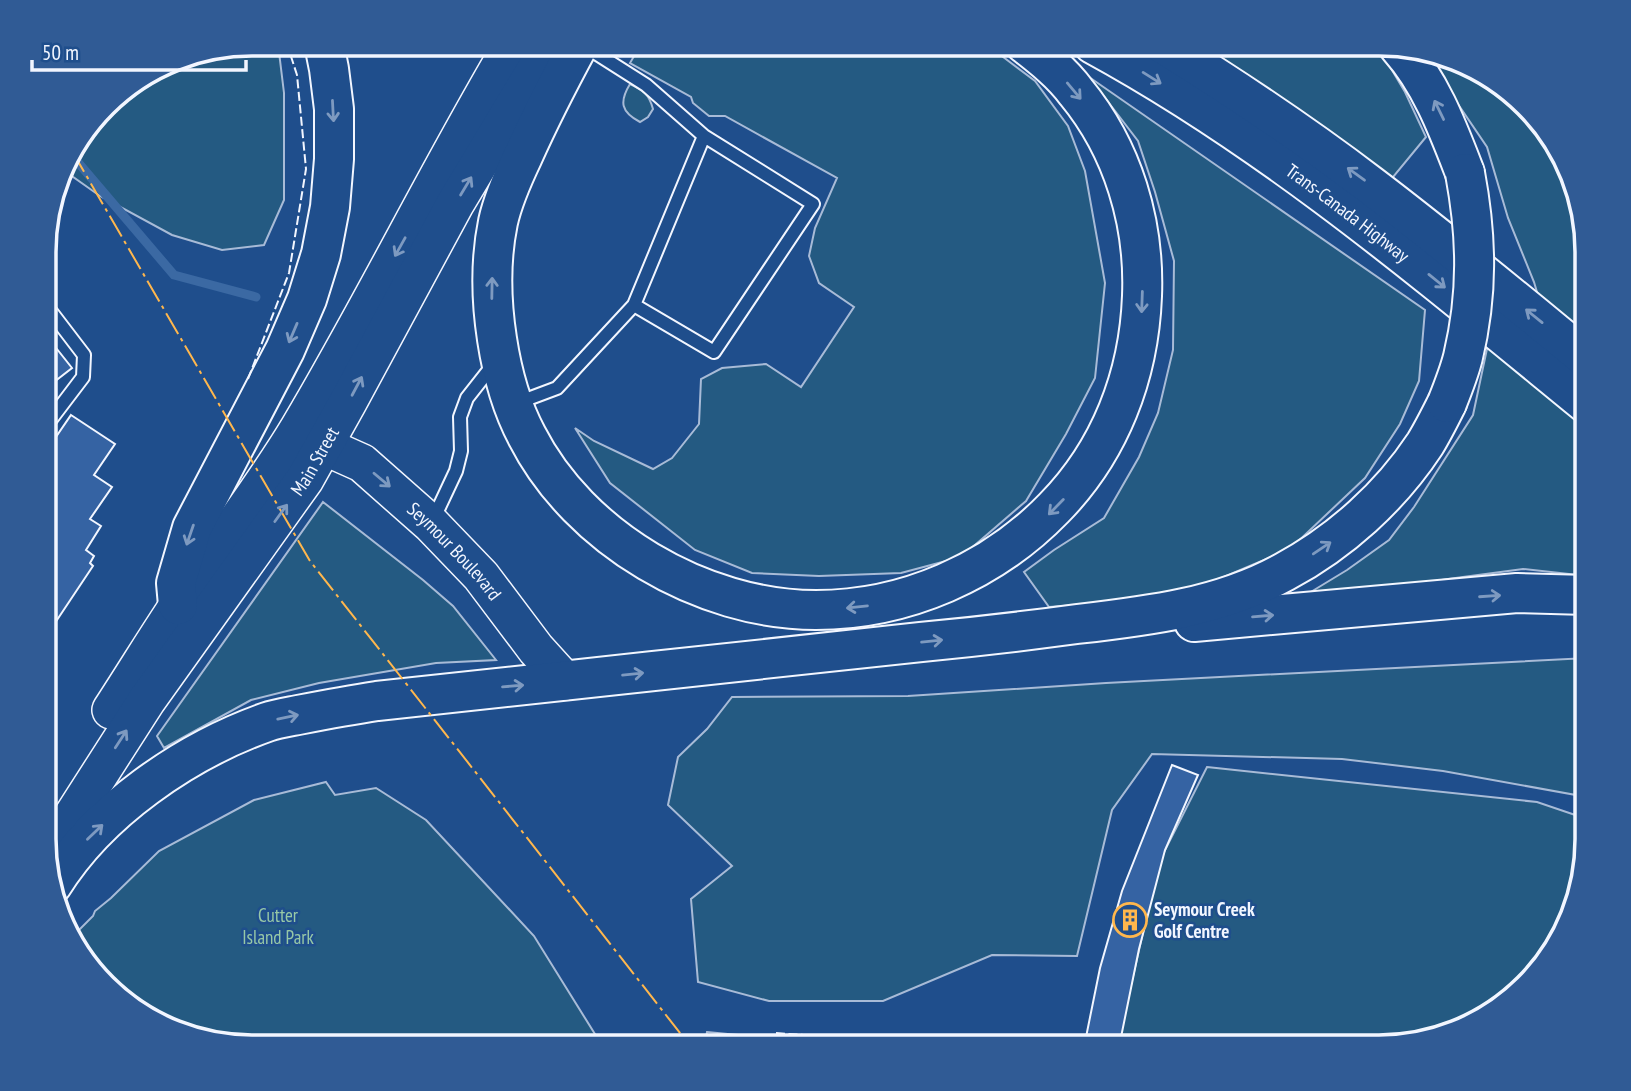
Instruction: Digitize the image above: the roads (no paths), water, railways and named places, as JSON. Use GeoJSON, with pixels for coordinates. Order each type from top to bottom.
{"type":"FeatureCollection","features":[{"type":"Feature","properties":{"kind":"highway"},"geometry":{"type":"LineString","coordinates":[[178,605],[176,583],[192,528],[285,350],[307,299],[321,254],[330,206],[334,159],[334,109],[326,56]]}},
{"type":"Feature","properties":{"kind":"highway"},"geometry":{"type":"LineString","coordinates":[[573,56],[547,104],[509,186],[499,221],[493,262],[492,307],[499,356],[513,405],[527,437],[550,472],[577,505],[610,534],[648,561],[687,581],[727,596],[768,606],[815,610],[863,607],[907,598],[953,580],[996,556],[1038,524],[1071,491],[1101,448],[1121,405],[1135,360],[1141,318],[1143,275],[1139,232],[1129,191],[1116,156],[1098,123],[1076,92],[1040,56]]}},
{"type":"Feature","properties":{"kind":"highway","name":"Trans-Canada Highway"},"geometry":{"type":"LineString","coordinates":[[1116,56],[1205,111],[1349,212],[1575,394]]}},
{"type":"Feature","properties":{"kind":"highway","name":"Trans-Canada Highway"},"geometry":{"type":"LineString","coordinates":[[1182,56],[1299,133],[1370,185],[1575,349]]}},
{"type":"Feature","properties":{"kind":"highway"},"geometry":{"type":"LineString","coordinates":[[60,874],[79,847],[118,809],[159,778],[214,744],[269,721],[377,701],[1138,617],[1194,606],[1239,592],[1283,573],[1326,546],[1366,514],[1397,481],[1424,445],[1447,403],[1462,360],[1475,283],[1471,205],[1465,173],[1448,129],[1430,91],[1409,59]]}},
{"type":"Feature","properties":{"kind":"highway"},"geometry":{"type":"LineString","coordinates":[[1000,634],[1198,622],[1517,593],[1575,595]]}},
{"type":"Feature","properties":{"kind":"main road","name":"Main Street"},"geometry":{"type":"LineString","coordinates":[[56,843],[147,700],[298,489],[334,368],[506,56]]}},
{"type":"Feature","properties":{"kind":"main road","name":"Main Street"},"geometry":{"type":"LineString","coordinates":[[56,798],[178,605],[279,460],[311,438],[544,56]]}},
{"type":"Feature","properties":{"kind":"main road","name":"Seymour Boulevard"},"geometry":{"type":"LineString","coordinates":[[311,438],[362,463],[431,524],[481,576],[565,681]]}},
{"type":"Feature","properties":{"kind":"lane"},"geometry":{"type":"LineString","coordinates":[[599,56],[646,85],[704,136],[813,204],[714,352],[634,305]]}},
{"type":"Feature","properties":{"kind":"lane"},"geometry":{"type":"LineString","coordinates":[[513,405],[557,388],[634,305],[704,136]]}},
{"type":"Feature","properties":{"kind":"lane"},"geometry":{"type":"LineString","coordinates":[[56,317],[84,355],[83,377],[56,413]]}},
{"type":"Feature","properties":{"kind":"lane"},"geometry":{"type":"LineString","coordinates":[[431,524],[456,471],[461,452],[460,417],[467,398],[499,356]]}},
{"type":"Feature","properties":{"kind":"waterway"},"geometry":{"type":"LineString","coordinates":[[78,162],[174,275],[256,297]]}},
{"type":"Feature","properties":{"kind":"place","name":"Seymour Creek Golf Centre"},"geometry":{"type":"Point","coordinates":[1130,920]}},
{"type":"Feature","properties":{"kind":"park label","name":"Cutter Island Park"},"geometry":{"type":"Point","coordinates":[278,926]}}]}
